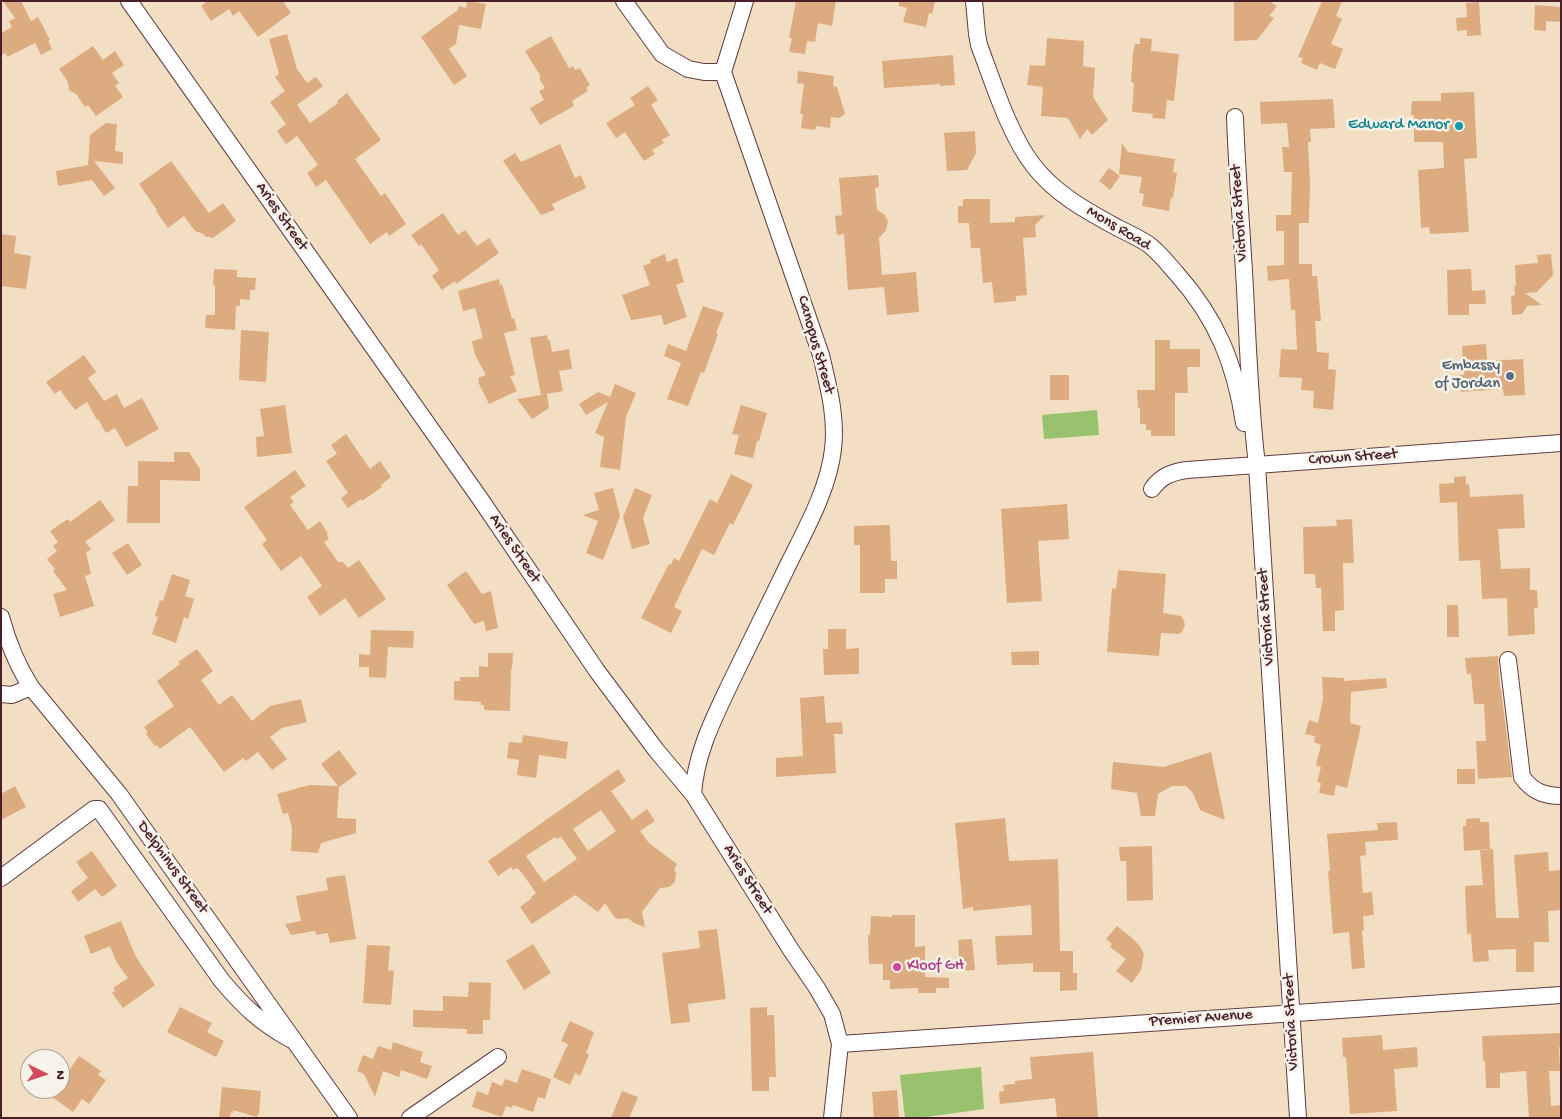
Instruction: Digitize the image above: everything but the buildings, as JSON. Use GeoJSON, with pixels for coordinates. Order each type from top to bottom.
{"type":"FeatureCollection","features":[{"type":"Feature","properties":{"kind":"street","name":"Aries Street"},"geometry":{"type":"LineString","coordinates":[[129,1],[481,500],[597,670],[656,750],[693,794],[817,988],[832,1014],[840,1044],[832,1118]]}},
{"type":"Feature","properties":{"kind":"street"},"geometry":{"type":"LineString","coordinates":[[624,1],[662,54],[688,69],[704,72],[723,72],[744,1]]}},
{"type":"Feature","properties":{"kind":"street","name":"Mons Road"},"geometry":{"type":"LineString","coordinates":[[974,1],[979,44],[1006,114],[1024,151],[1034,166],[1064,195],[1089,212],[1147,244],[1188,286],[1210,317],[1227,355],[1254,465]]}},
{"type":"Feature","properties":{"kind":"street","name":"Canopus Street"},"geometry":{"type":"LineString","coordinates":[[693,794],[694,776],[711,726],[806,528],[826,482],[833,450],[834,432],[830,392],[821,355],[723,72]]}},
{"type":"Feature","properties":{"kind":"street","name":"Victoria Street"},"geometry":{"type":"LineString","coordinates":[[1235,117],[1236,170],[1245,280],[1254,465],[1298,1118]]}},
{"type":"Feature","properties":{"kind":"street","name":"Crown Street"},"geometry":{"type":"LineString","coordinates":[[1152,489],[1157,481],[1177,471],[1202,468],[1561,443]]}},
{"type":"Feature","properties":{"kind":"street","name":"Delphinus Street"},"geometry":{"type":"LineString","coordinates":[[1,617],[12,652],[21,672],[31,687],[119,794],[349,1118]]}},
{"type":"Feature","properties":{"kind":"street"},"geometry":{"type":"LineString","coordinates":[[1508,660],[1522,777],[1531,788],[1538,792],[1546,795],[1561,796]]}},
{"type":"Feature","properties":{"kind":"street"},"geometry":{"type":"LineString","coordinates":[[1,694],[12,696],[31,687]]}},
{"type":"Feature","properties":{"kind":"street"},"geometry":{"type":"LineString","coordinates":[[1,878],[94,809],[99,809],[222,982],[241,1004],[255,1016],[271,1028],[295,1041]]}},
{"type":"Feature","properties":{"kind":"street","name":"Premier Avenue"},"geometry":{"type":"LineString","coordinates":[[840,1044],[1561,995]]}},
{"type":"Feature","properties":{"kind":"street"},"geometry":{"type":"LineString","coordinates":[[410,1118],[498,1057]]}},
{"type":"Feature","properties":{"kind":"green space"},"geometry":{"type":"Polygon","coordinates":[[[1097,410],[1099,435],[1044,439],[1042,415],[1097,410]]]}},
{"type":"Feature","properties":{"kind":"green space"},"geometry":{"type":"Polygon","coordinates":[[[981,1067],[984,1109],[919,1118],[905,1118],[900,1075],[981,1067]]]}},
{"type":"Feature","properties":{"kind":"place","name":"Edward Manor"},"geometry":{"type":"Point","coordinates":[1459,126]}},
{"type":"Feature","properties":{"kind":"place","name":"Embassy of Jordan"},"geometry":{"type":"Point","coordinates":[1510,376]}},
{"type":"Feature","properties":{"kind":"place","name":"Kloof GH"},"geometry":{"type":"Point","coordinates":[897,967]}}]}
